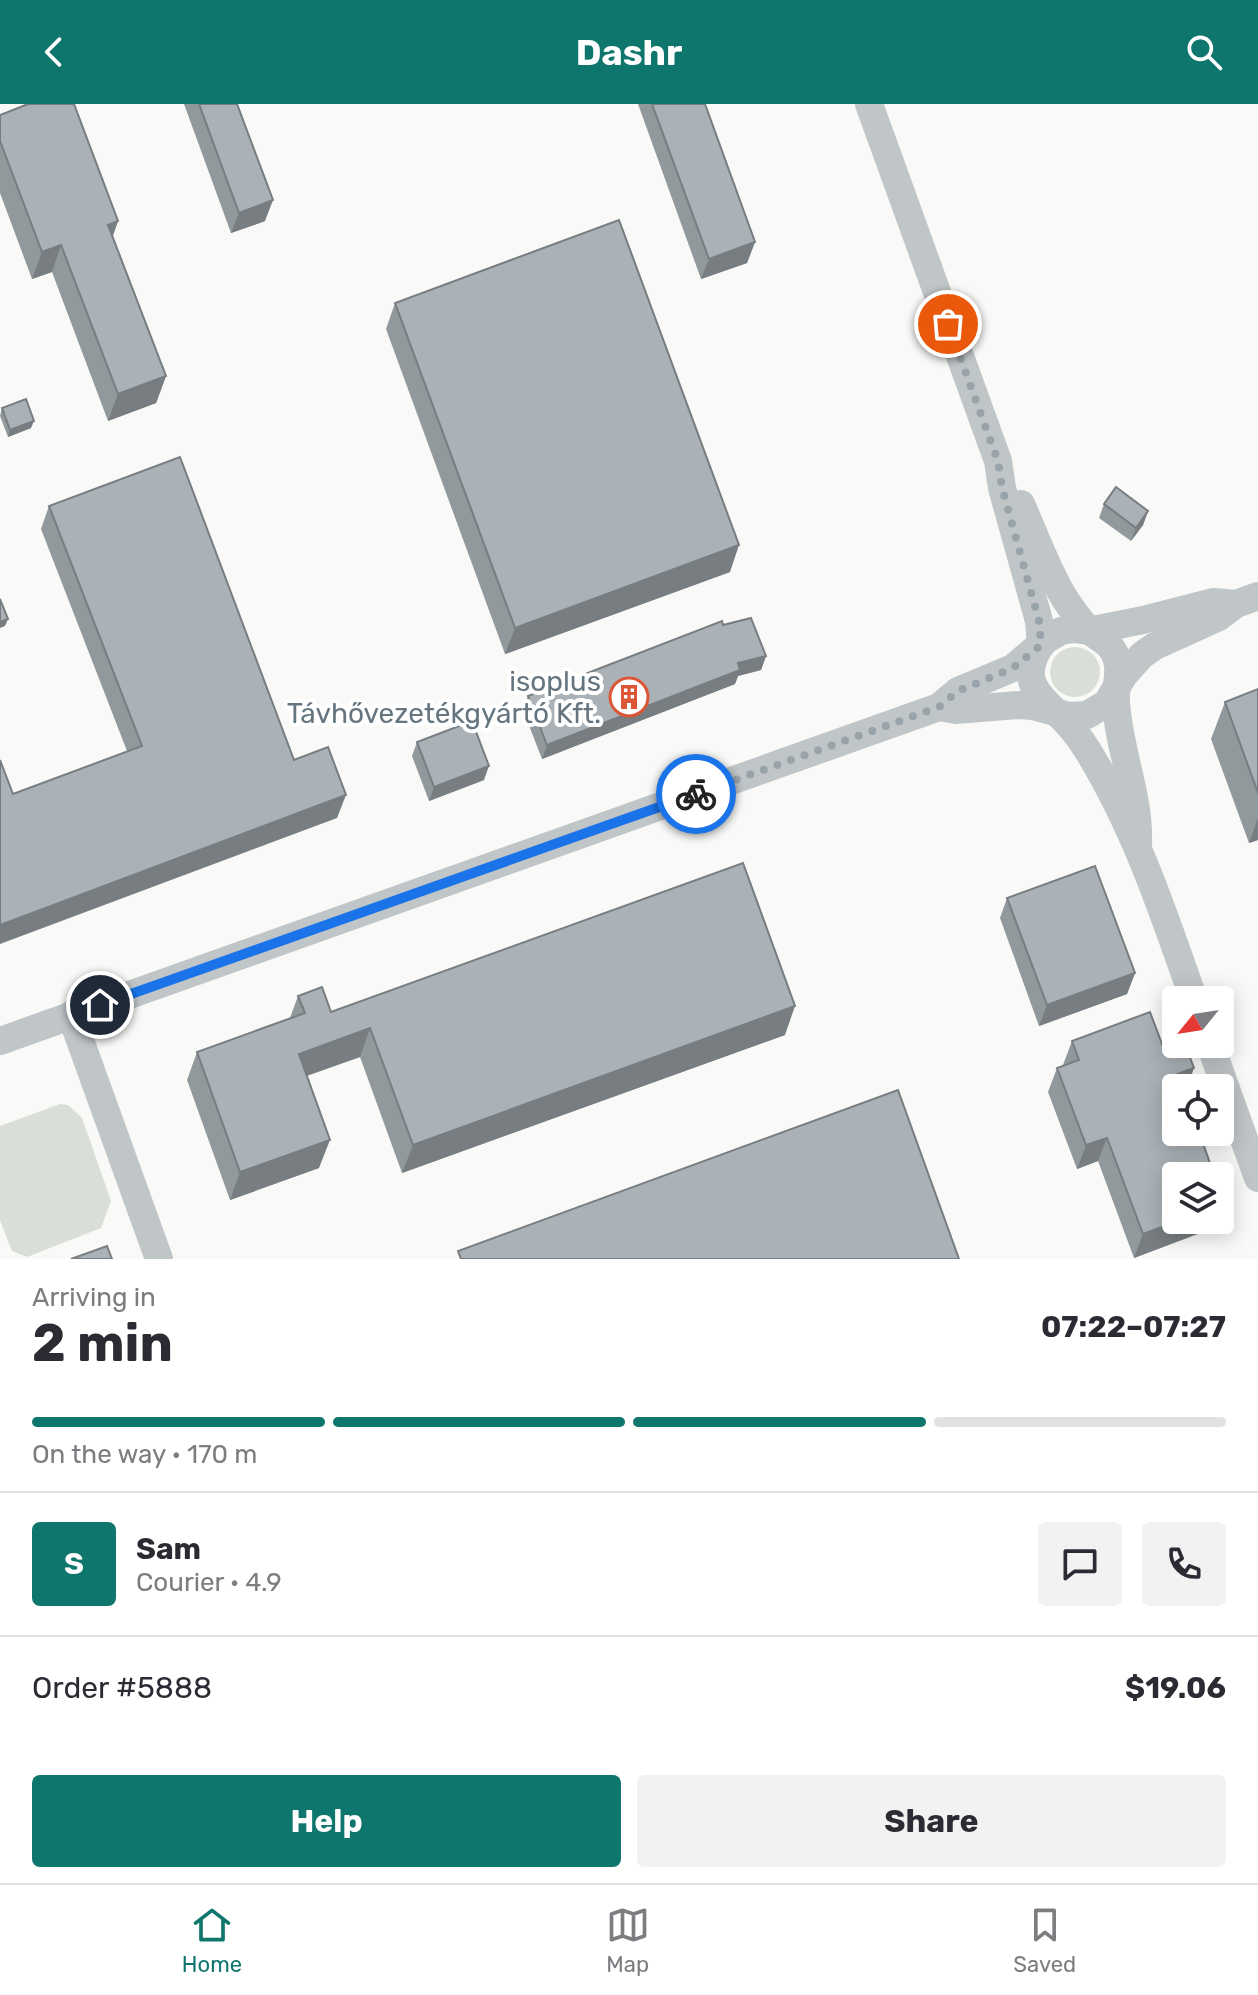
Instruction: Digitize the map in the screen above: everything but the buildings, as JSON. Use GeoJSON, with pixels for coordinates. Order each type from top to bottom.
{"type":"FeatureCollection","features":[{"type":"Feature","properties":{"kind":"street"},"geometry":{"type":"LineString","coordinates":[[869,104],[998,461],[1002,488],[1039,621],[1041,645],[1032,666],[1032,681],[1041,699],[1087,749],[1138,844],[1189,986]]}},
{"type":"Feature","properties":{"kind":"street"},"geometry":{"type":"LineString","coordinates":[[998,461],[1011,481],[1056,582],[1088,631]]}},
{"type":"Feature","properties":{"kind":"street"},"geometry":{"type":"LineString","coordinates":[[1088,631],[1213,602],[1247,600]]}},
{"type":"Feature","properties":{"kind":"street"},"geometry":{"type":"LineString","coordinates":[[939,707],[956,710],[1019,705],[1069,716],[1087,715],[1102,708],[1124,675],[1148,651],[1247,600]]}},
{"type":"Feature","properties":{"kind":"street"},"geometry":{"type":"LineString","coordinates":[[0,1041],[939,707],[958,691],[1013,668],[1061,631],[1088,631],[1102,638],[1116,656],[1119,673],[1115,690],[1120,741],[1139,816],[1138,844]]}},
{"type":"Feature","properties":{"kind":"street"},"geometry":{"type":"LineString","coordinates":[[71,1015],[159,1259]]}},
{"type":"Feature","properties":{"kind":"street"},"geometry":{"type":"LineString","coordinates":[[1215,1058],[1258,1178]]}},
{"type":"Feature","properties":{"kind":"shaded area"},"geometry":{"type":"Polygon","coordinates":[[[1075,647],[1093,654],[1100,672],[1093,690],[1075,697],[1057,690],[1050,672],[1057,654],[1075,647]]]}},
{"type":"Feature","properties":{"kind":"shaded area"},"geometry":{"type":"Polygon","coordinates":[[[60,1104],[68,1105],[82,1118],[111,1201],[101,1228],[27,1257],[12,1251],[0,1220],[0,1126],[60,1104]]]}},
{"type":"Feature","properties":{"kind":"way so far"},"geometry":{"type":"LineString","coordinates":[[696,794],[939,707],[958,691],[1013,668],[1041,645],[1039,621],[1002,488],[998,461],[948,324]]}},
{"type":"Feature","properties":{"kind":"place","name":"isoplus Távhővezetékgyártó Kft."},"geometry":{"type":"Point","coordinates":[629,697]}},
{"type":"Feature","properties":{"kind":"route"},"geometry":{"type":"LineString","coordinates":[[100,1005],[696,794]]}}]}
